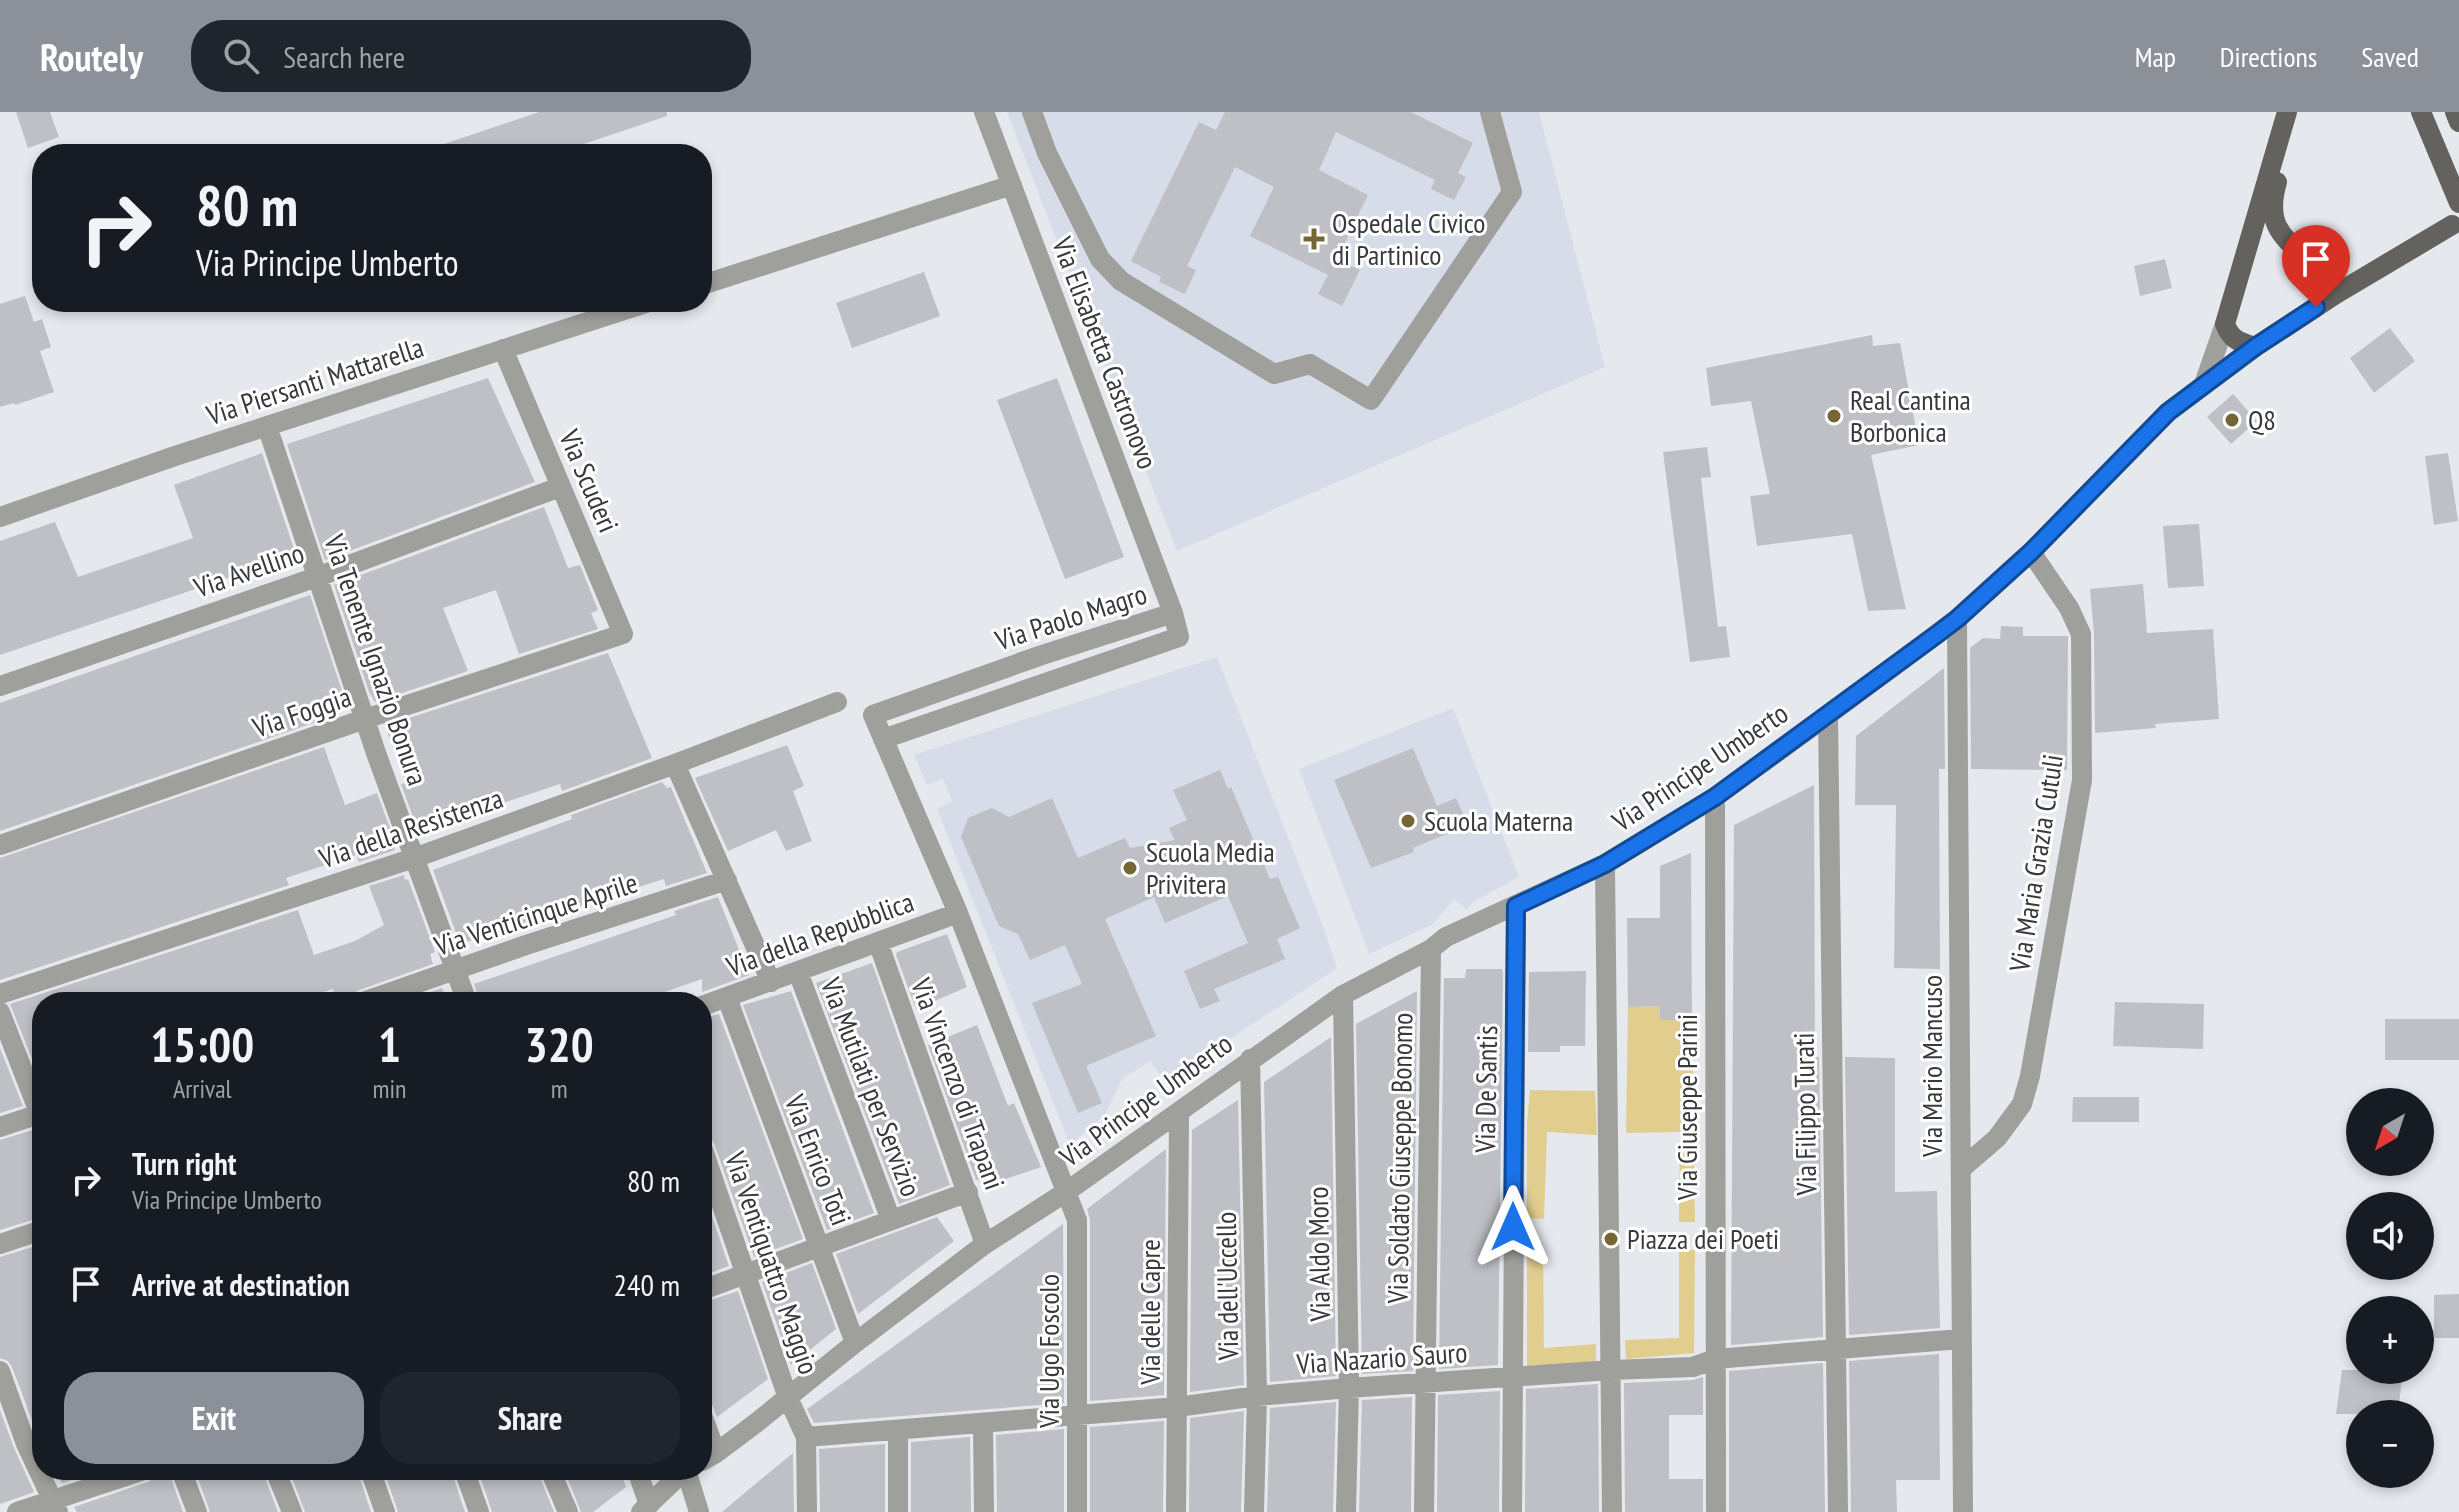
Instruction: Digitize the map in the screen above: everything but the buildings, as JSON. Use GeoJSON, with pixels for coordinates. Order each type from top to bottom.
{"type":"FeatureCollection","features":[{"type":"Feature","properties":{"kind":"main road"},"geometry":{"type":"LineString","coordinates":[[2255,347],[2237,342],[2230,336],[2225,324],[2287,112]]}},
{"type":"Feature","properties":{"kind":"main road"},"geometry":{"type":"LineString","coordinates":[[2300,112],[2272,199],[2274,220],[2283,238],[2324,275],[2336,294]]}},
{"type":"Feature","properties":{"kind":"main road"},"geometry":{"type":"LineString","coordinates":[[2421,112],[2459,203]]}},
{"type":"Feature","properties":{"kind":"main road"},"geometry":{"type":"LineString","coordinates":[[2455,112],[2459,122]]}},
{"type":"Feature","properties":{"kind":"main road","name":"Via Principe Umberto"},"geometry":{"type":"LineString","coordinates":[[2255,347],[2336,294],[2452,225]]}},
{"type":"Feature","properties":{"kind":"street","name":"Via Elisabetta Castronovo"},"geometry":{"type":"LineString","coordinates":[[984,112],[1173,613]]}},
{"type":"Feature","properties":{"kind":"street"},"geometry":{"type":"LineString","coordinates":[[1032,112],[1047,153],[1082,228],[1100,259],[1121,281],[1274,374],[1310,364],[1371,400],[1512,192],[1490,112]]}},
{"type":"Feature","properties":{"kind":"street"},"geometry":{"type":"LineString","coordinates":[[712,282],[1012,185]]}},
{"type":"Feature","properties":{"kind":"street","name":"Via Piersanti Mattarella"},"geometry":{"type":"LineString","coordinates":[[0,517],[618,312]]}},
{"type":"Feature","properties":{"kind":"street"},"geometry":{"type":"LineString","coordinates":[[2204,384],[2225,324]]}},
{"type":"Feature","properties":{"kind":"street","name":"Via Principe Umberto"},"geometry":{"type":"LineString","coordinates":[[712,1455],[985,1244],[1066,1192],[1343,995],[1431,949],[1446,937],[1605,864],[1715,797],[1957,619],[2031,552],[2168,412],[2255,347]]}},
{"type":"Feature","properties":{"kind":"street","name":"Via Scuderi"},"geometry":{"type":"LineString","coordinates":[[503,349],[623,634]]}},
{"type":"Feature","properties":{"kind":"street","name":"Via Tenente Ignazio Bonura"},"geometry":{"type":"LineString","coordinates":[[267,426],[365,719],[463,992]]}},
{"type":"Feature","properties":{"kind":"street","name":"Via Avellino"},"geometry":{"type":"LineString","coordinates":[[0,686],[317,577],[560,487]]}},
{"type":"Feature","properties":{"kind":"street","name":"Via Maria Grazia Cutuli"},"geometry":{"type":"LineString","coordinates":[[1961,1169],[1997,1138],[2022,1104],[2030,1076],[2082,780],[2081,634],[2069,608],[2031,552]]}},
{"type":"Feature","properties":{"kind":"street","name":"Via Paolo Magro"},"geometry":{"type":"LineString","coordinates":[[883,739],[1179,637],[1173,613],[1042,655],[873,715],[883,739],[958,913],[1066,1192]]}},
{"type":"Feature","properties":{"kind":"street","name":"Via Mario Mancuso"},"geometry":{"type":"LineString","coordinates":[[1957,619],[1963,1512]]}},
{"type":"Feature","properties":{"kind":"street","name":"Via Foggia"},"geometry":{"type":"LineString","coordinates":[[0,845],[623,634]]}},
{"type":"Feature","properties":{"kind":"street","name":"Via della Resistenza"},"geometry":{"type":"LineString","coordinates":[[0,994],[414,858],[837,702]]}},
{"type":"Feature","properties":{"kind":"street","name":"Via Filippo Turati"},"geometry":{"type":"LineString","coordinates":[[1828,715],[1838,1512]]}},
{"type":"Feature","properties":{"kind":"street"},"geometry":{"type":"LineString","coordinates":[[675,764],[771,982]]}},
{"type":"Feature","properties":{"kind":"street","name":"Via Giuseppe Parini"},"geometry":{"type":"LineString","coordinates":[[1715,797],[1716,1512]]}},
{"type":"Feature","properties":{"kind":"street"},"geometry":{"type":"LineString","coordinates":[[1605,864],[1612,1512]]}},
{"type":"Feature","properties":{"kind":"street","name":"Via Venticinque Aprile"},"geometry":{"type":"LineString","coordinates":[[392,992],[727,880]]}},
{"type":"Feature","properties":{"kind":"street","name":"Via De Santis"},"geometry":{"type":"LineString","coordinates":[[1512,1512],[1516,906]]}},
{"type":"Feature","properties":{"kind":"street","name":"Via della Repubblica"},"geometry":{"type":"LineString","coordinates":[[712,1003],[958,913]]}},
{"type":"Feature","properties":{"kind":"street","name":"Via Vincenzo di Trapani"},"geometry":{"type":"LineString","coordinates":[[878,942],[985,1244]]}},
{"type":"Feature","properties":{"kind":"street","name":"Via Soldato Giuseppe Bonomo"},"geometry":{"type":"LineString","coordinates":[[1424,1512],[1431,949]]}},
{"type":"Feature","properties":{"kind":"street","name":"Via Mutilati per Servizio"},"geometry":{"type":"LineString","coordinates":[[798,972],[891,1220]]}},
{"type":"Feature","properties":{"kind":"street","name":"Via Aldo Moro"},"geometry":{"type":"LineString","coordinates":[[1343,995],[1349,1388],[1346,1512]]}},
{"type":"Feature","properties":{"kind":"street","name":"Via Enrico Toti"},"geometry":{"type":"LineString","coordinates":[[727,998],[855,1343]]}},
{"type":"Feature","properties":{"kind":"street"},"geometry":{"type":"LineString","coordinates":[[0,1012],[32,1093]]}},
{"type":"Feature","properties":{"kind":"street","name":"Via dell'Uccello"},"geometry":{"type":"LineString","coordinates":[[1250,1059],[1257,1396],[1254,1512]]}},
{"type":"Feature","properties":{"kind":"street","name":"Via delle Capre"},"geometry":{"type":"LineString","coordinates":[[1176,1512],[1179,1112]]}},
{"type":"Feature","properties":{"kind":"street"},"geometry":{"type":"LineString","coordinates":[[0,1127],[32,1118]]}},
{"type":"Feature","properties":{"kind":"street","name":"Via Ventiquattro Maggio"},"geometry":{"type":"LineString","coordinates":[[712,1175],[788,1398],[806,1437]]}},
{"type":"Feature","properties":{"kind":"street"},"geometry":{"type":"LineString","coordinates":[[712,1286],[968,1192]]}},
{"type":"Feature","properties":{"kind":"street","name":"Via Ugo Foscolo"},"geometry":{"type":"LineString","coordinates":[[1066,1192],[1077,1220],[1077,1512]]}},
{"type":"Feature","properties":{"kind":"street"},"geometry":{"type":"LineString","coordinates":[[0,1244],[32,1233]]}},
{"type":"Feature","properties":{"kind":"street","name":"Via Nazario Sauro"},"geometry":{"type":"LineString","coordinates":[[806,1437],[1177,1407],[1349,1388],[1693,1367],[1715,1359],[1961,1339]]}},
{"type":"Feature","properties":{"kind":"street"},"geometry":{"type":"LineString","coordinates":[[0,1371],[32,1457]]}},
{"type":"Feature","properties":{"kind":"street"},"geometry":{"type":"LineString","coordinates":[[983,1424],[984,1512]]}},
{"type":"Feature","properties":{"kind":"street"},"geometry":{"type":"LineString","coordinates":[[898,1430],[898,1512]]}},
{"type":"Feature","properties":{"kind":"street"},"geometry":{"type":"LineString","coordinates":[[806,1437],[807,1512]]}},
{"type":"Feature","properties":{"kind":"street"},"geometry":{"type":"LineString","coordinates":[[43,1480],[55,1506]]}},
{"type":"Feature","properties":{"kind":"street"},"geometry":{"type":"LineString","coordinates":[[17,1512],[55,1506],[119,1480]]}},
{"type":"Feature","properties":{"kind":"street"},"geometry":{"type":"LineString","coordinates":[[185,1480],[197,1512]]}},
{"type":"Feature","properties":{"kind":"street"},"geometry":{"type":"LineString","coordinates":[[279,1480],[292,1512]]}},
{"type":"Feature","properties":{"kind":"street"},"geometry":{"type":"LineString","coordinates":[[374,1480],[385,1512]]}},
{"type":"Feature","properties":{"kind":"street"},"geometry":{"type":"LineString","coordinates":[[468,1480],[479,1512]]}},
{"type":"Feature","properties":{"kind":"street"},"geometry":{"type":"LineString","coordinates":[[554,1480],[568,1512]]}},
{"type":"Feature","properties":{"kind":"street"},"geometry":{"type":"LineString","coordinates":[[639,1480],[645,1509]]}},
{"type":"Feature","properties":{"kind":"street"},"geometry":{"type":"LineString","coordinates":[[645,1509],[675,1480]]}},
{"type":"Feature","properties":{"kind":"street"},"geometry":{"type":"LineString","coordinates":[[689,1480],[699,1512]]}},
{"type":"Feature","properties":{"kind":"shaded area","name":"Ospedale Civico di Partinico"},"geometry":{"type":"Polygon","coordinates":[[[1007,112],[1539,112],[1605,367],[1177,551],[1007,112]]]}},
{"type":"Feature","properties":{"kind":"shaded area","name":"Scuola Media Privitera"},"geometry":{"type":"Polygon","coordinates":[[[1217,657],[1337,968],[1165,1082],[1150,1061],[1122,1079],[1105,1115],[1070,1145],[937,809],[952,801],[943,779],[927,785],[914,755],[1217,657]]]}},
{"type":"Feature","properties":{"kind":"shaded area","name":"Scuola Materna"},"geometry":{"type":"Polygon","coordinates":[[[1453,708],[1519,877],[1473,902],[1467,910],[1454,899],[1433,924],[1369,954],[1299,769],[1453,708]]]}},
{"type":"Feature","properties":{"kind":"shaded area"},"geometry":{"type":"Polygon","coordinates":[[[1660,1006],[1660,1020],[1692,1020],[1695,1222],[1679,1222],[1680,1132],[1626,1133],[1628,1007],[1660,1006]]]}},
{"type":"Feature","properties":{"kind":"shaded area"},"geometry":{"type":"Polygon","coordinates":[[[1530,1090],[1595,1091],[1597,1135],[1547,1132],[1544,1219],[1527,1218],[1530,1090]]]}},
{"type":"Feature","properties":{"kind":"shaded area"},"geometry":{"type":"Polygon","coordinates":[[[1527,1243],[1543,1243],[1544,1348],[1596,1344],[1596,1361],[1527,1367],[1527,1243]]]}},
{"type":"Feature","properties":{"kind":"shaded area"},"geometry":{"type":"Polygon","coordinates":[[[1679,1249],[1695,1250],[1694,1353],[1626,1359],[1625,1340],[1679,1338],[1679,1249]]]}},
{"type":"Feature","properties":{"kind":"place","name":"Ospedale Civico di Partinico"},"geometry":{"type":"Point","coordinates":[1314,239]}},
{"type":"Feature","properties":{"kind":"place","name":"Real Cantina Borbonica"},"geometry":{"type":"Point","coordinates":[1834,416]}},
{"type":"Feature","properties":{"kind":"place","name":"Q8"},"geometry":{"type":"Point","coordinates":[2232,420]}},
{"type":"Feature","properties":{"kind":"place","name":"Scuola Materna"},"geometry":{"type":"Point","coordinates":[1408,821]}},
{"type":"Feature","properties":{"kind":"place","name":"Scuola Media Privitera"},"geometry":{"type":"Point","coordinates":[1130,868]}},
{"type":"Feature","properties":{"kind":"place","name":"Piazza dei Poeti"},"geometry":{"type":"Point","coordinates":[1611,1239]}},
{"type":"Feature","properties":{"kind":"route"},"geometry":{"type":"LineString","coordinates":[[1513,1227],[1516,906],[1605,864],[1715,797],[1936,635],[2031,552],[2168,412],[2255,347],[2316,307]]}}]}
